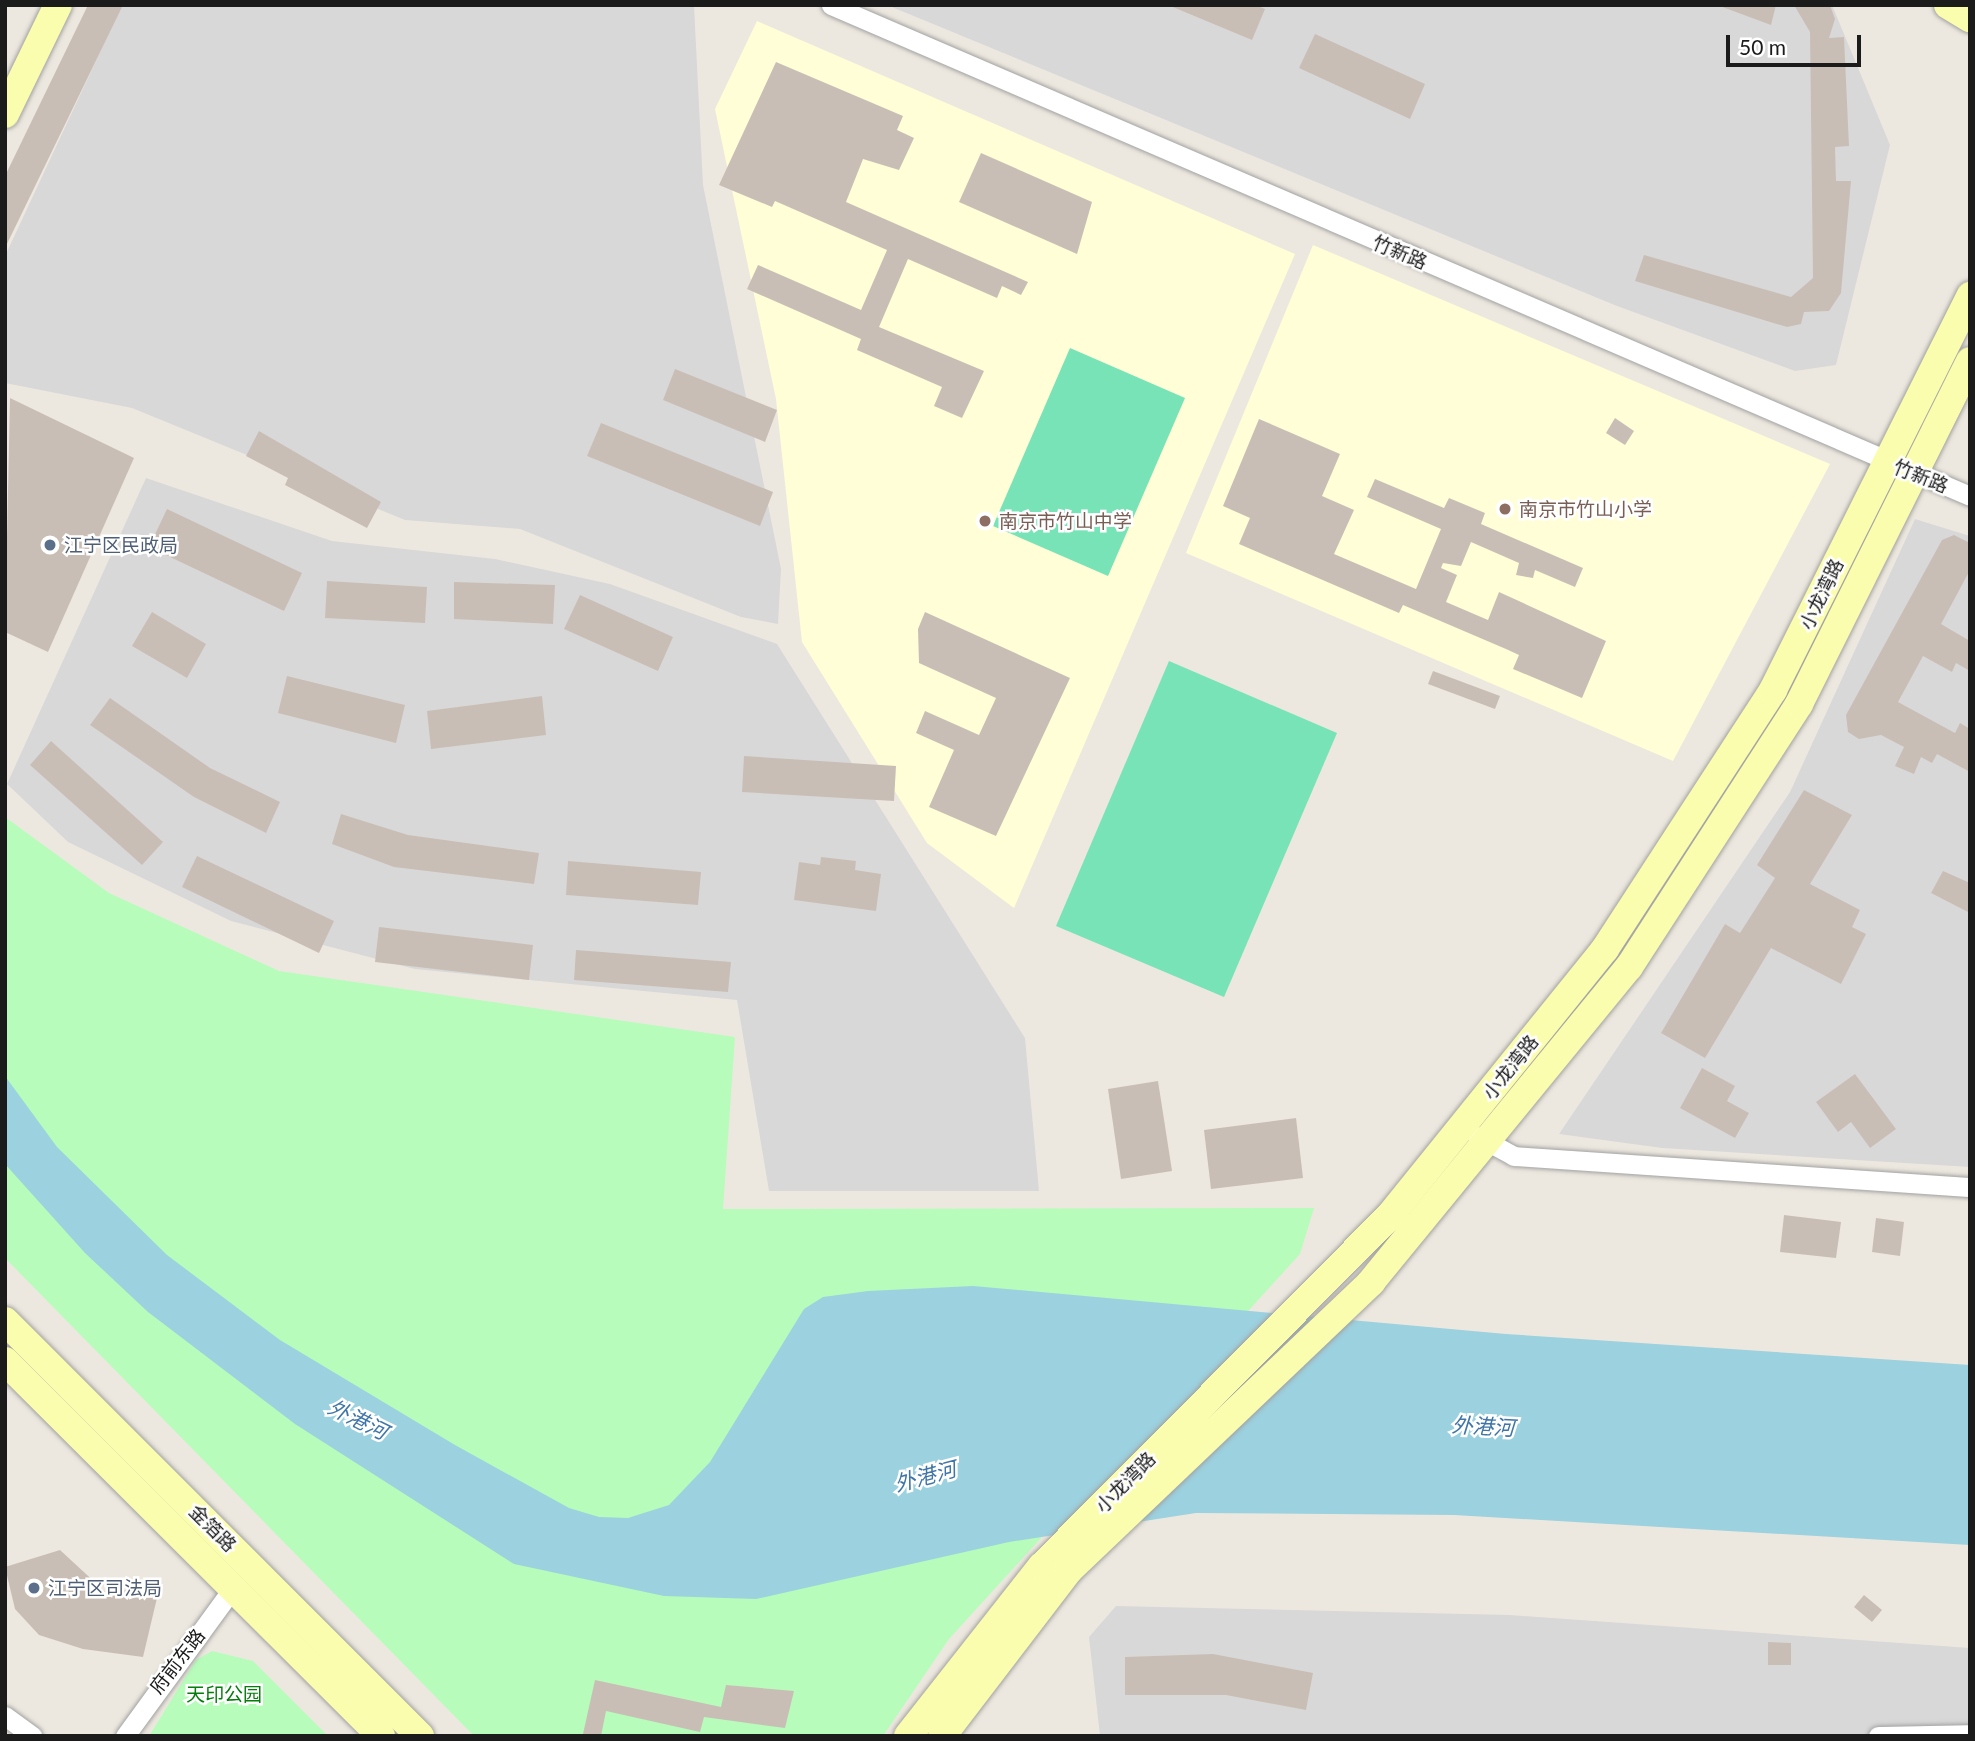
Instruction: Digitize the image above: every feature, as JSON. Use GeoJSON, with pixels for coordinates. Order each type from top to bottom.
{"type":"FeatureCollection","features":[{"type":"Feature","properties":{"kind":"main road"},"geometry":{"type":"LineString","coordinates":[[5,114],[58,5]]}},
{"type":"Feature","properties":{"kind":"main road"},"geometry":{"type":"LineString","coordinates":[[1948,5],[1970,18]]}},
{"type":"Feature","properties":{"kind":"main road","name":"小龙湾路"},"geometry":{"type":"LineString","coordinates":[[908,1736],[1055,1568],[1392,1213],[1605,949],[1773,690],[1970,296]]}},
{"type":"Feature","properties":{"kind":"main road","name":"小龙湾路"},"geometry":{"type":"LineString","coordinates":[[942,1736],[1055,1568],[1371,1282],[1629,967],[1799,704],[1970,361]]}},
{"type":"Feature","properties":{"kind":"main road","name":"金箔路"},"geometry":{"type":"LineString","coordinates":[[5,1321],[420,1736]]}},
{"type":"Feature","properties":{"kind":"main road","name":"金箔路"},"geometry":{"type":"LineString","coordinates":[[9,1373],[233,1588],[381,1736]]}},
{"type":"Feature","properties":{"kind":"street","name":"竹新路"},"geometry":{"type":"LineString","coordinates":[[831,5],[1886,463],[1970,496]]}},
{"type":"Feature","properties":{"kind":"street"},"geometry":{"type":"LineString","coordinates":[[1464,1124],[1486,1144],[1514,1156],[1970,1186]]}},
{"type":"Feature","properties":{"kind":"street","name":"府前东路"},"geometry":{"type":"LineString","coordinates":[[125,1736],[233,1588]]}},
{"type":"Feature","properties":{"kind":"street"},"geometry":{"type":"LineString","coordinates":[[5,1716],[33,1736]]}},
{"type":"Feature","properties":{"kind":"street"},"geometry":{"type":"LineString","coordinates":[[1878,1736],[1970,1734]]}},
{"type":"Feature","properties":{"kind":"shaded area"},"geometry":{"type":"Polygon","coordinates":[[[122,5],[694,5],[703,185],[781,569],[778,624],[741,617],[520,529],[405,520],[132,408],[5,383],[5,256],[122,5]]]}},
{"type":"Feature","properties":{"kind":"shaded area"},"geometry":{"type":"Polygon","coordinates":[[[887,5],[1832,5],[1890,145],[1836,365],[1795,371],[1617,306],[887,5]]]}},
{"type":"Feature","properties":{"kind":"shaded area","name":"南京市竹山中学"},"geometry":{"type":"Polygon","coordinates":[[[757,21],[1295,254],[1014,908],[927,843],[802,642],[776,399],[715,109],[757,21]]]}},
{"type":"Feature","properties":{"kind":"shaded area","name":"南京市竹山小学"},"geometry":{"type":"Polygon","coordinates":[[[1313,245],[1830,464],[1673,761],[1186,553],[1313,245]]]}},
{"type":"Feature","properties":{"kind":"shaded area"},"geometry":{"type":"Polygon","coordinates":[[[146,478],[332,541],[495,559],[610,584],[777,644],[1025,1038],[1039,1191],[769,1191],[737,1000],[415,969],[231,921],[68,842],[7,784],[146,478]]]}},
{"type":"Feature","properties":{"kind":"shaded area"},"geometry":{"type":"Polygon","coordinates":[[[1915,519],[1970,536],[1970,1167],[1662,1148],[1559,1134],[1790,792],[1915,519]]]}},
{"type":"Feature","properties":{"kind":"shaded area"},"geometry":{"type":"Polygon","coordinates":[[[1116,1606],[1510,1615],[1970,1648],[1970,1736],[1100,1736],[1089,1637],[1116,1606]]]}},
{"type":"Feature","properties":{"kind":"green space"},"geometry":{"type":"Polygon","coordinates":[[[1070,348],[1185,398],[1108,576],[993,526],[1070,348]]]}},
{"type":"Feature","properties":{"kind":"green space"},"geometry":{"type":"Polygon","coordinates":[[[1169,661],[1337,733],[1224,997],[1056,926],[1169,661]]]}},
{"type":"Feature","properties":{"kind":"green space"},"geometry":{"type":"Polygon","coordinates":[[[5,817],[109,893],[279,971],[735,1037],[723,1209],[1314,1208],[1300,1254],[949,1639],[883,1736],[474,1736],[5,1258],[5,817]]]}},
{"type":"Feature","properties":{"kind":"green space","name":"天印公园"},"geometry":{"type":"Polygon","coordinates":[[[212,1651],[253,1661],[328,1736],[149,1736],[196,1660],[212,1651]]]}},
{"type":"Feature","properties":{"kind":"water","name":"外港河"},"geometry":{"type":"Polygon","coordinates":[[[5,1076],[57,1147],[167,1255],[280,1340],[455,1445],[569,1508],[599,1517],[628,1518],[669,1505],[710,1462],[804,1309],[823,1297],[868,1291],[973,1286],[1506,1334],[1970,1365],[1970,1545],[1454,1515],[1196,1513],[1009,1542],[756,1599],[664,1596],[514,1564],[295,1424],[148,1312],[85,1253],[5,1164],[5,1076]]]}},
{"type":"Feature","properties":{"kind":"building"},"geometry":{"type":"Polygon","coordinates":[[[88,5],[123,5],[5,248],[5,176],[88,5]]]}},
{"type":"Feature","properties":{"kind":"building"},"geometry":{"type":"Polygon","coordinates":[[[1168,5],[1255,5],[1265,9],[1252,40],[1168,5]]]}},
{"type":"Feature","properties":{"kind":"building"},"geometry":{"type":"Polygon","coordinates":[[[1717,5],[1776,5],[1771,25],[1717,5]]]}},
{"type":"Feature","properties":{"kind":"building"},"geometry":{"type":"Polygon","coordinates":[[[1794,5],[1830,5],[1835,19],[1829,38],[1844,37],[1849,146],[1835,147],[1836,181],[1851,181],[1841,293],[1829,311],[1804,312],[1801,324],[1787,327],[1635,281],[1644,255],[1791,297],[1813,278],[1810,32],[1794,5]]]}},
{"type":"Feature","properties":{"kind":"building"},"geometry":{"type":"Polygon","coordinates":[[[1315,34],[1425,84],[1410,119],[1299,68],[1315,34]]]}},
{"type":"Feature","properties":{"kind":"building"},"geometry":{"type":"Polygon","coordinates":[[[776,62],[903,116],[897,130],[914,138],[899,170],[863,159],[846,202],[1028,282],[1021,295],[1002,286],[997,298],[908,259],[879,327],[984,371],[962,418],[934,406],[942,387],[857,350],[861,339],[747,289],[758,265],[861,310],[887,250],[775,201],[772,207],[719,185],[776,62]]]}},
{"type":"Feature","properties":{"kind":"building"},"geometry":{"type":"Polygon","coordinates":[[[981,153],[1092,202],[1077,254],[959,202],[981,153]]]}},
{"type":"Feature","properties":{"kind":"building"},"geometry":{"type":"Polygon","coordinates":[[[675,369],[777,410],[765,442],[663,400],[675,369]]]}},
{"type":"Feature","properties":{"kind":"building","name":"江宁区民政局"},"geometry":{"type":"Polygon","coordinates":[[[10,398],[134,458],[48,652],[5,632],[10,398]]]}},
{"type":"Feature","properties":{"kind":"building"},"geometry":{"type":"Polygon","coordinates":[[[1615,418],[1634,431],[1625,445],[1606,433],[1615,418]]]}},
{"type":"Feature","properties":{"kind":"building"},"geometry":{"type":"Polygon","coordinates":[[[1259,419],[1340,454],[1322,496],[1354,510],[1334,554],[1416,589],[1441,529],[1367,497],[1375,479],[1444,508],[1449,498],[1485,513],[1481,524],[1583,568],[1575,587],[1535,570],[1533,578],[1516,575],[1519,563],[1471,542],[1461,566],[1443,563],[1441,568],[1457,575],[1446,602],[1488,620],[1499,592],[1606,641],[1582,698],[1513,669],[1519,655],[1506,649],[1403,605],[1399,613],[1239,544],[1250,518],[1223,506],[1259,419]]]}},
{"type":"Feature","properties":{"kind":"building"},"geometry":{"type":"Polygon","coordinates":[[[601,423],[773,492],[760,526],[587,456],[601,423]]]}},
{"type":"Feature","properties":{"kind":"building"},"geometry":{"type":"Polygon","coordinates":[[[259,431],[381,502],[367,528],[285,485],[288,478],[246,456],[259,431]]]}},
{"type":"Feature","properties":{"kind":"building"},"geometry":{"type":"Polygon","coordinates":[[[167,509],[302,573],[284,611],[149,547],[167,509]]]}},
{"type":"Feature","properties":{"kind":"building"},"geometry":{"type":"Polygon","coordinates":[[[1954,535],[1970,543],[1970,570],[1941,624],[1970,641],[1970,671],[1956,663],[1952,672],[1923,656],[1898,702],[1955,733],[1960,723],[1970,729],[1970,772],[1937,754],[1932,763],[1921,757],[1914,774],[1895,766],[1904,747],[1881,735],[1859,739],[1848,732],[1846,715],[1942,540],[1954,535]]]}},
{"type":"Feature","properties":{"kind":"building"},"geometry":{"type":"Polygon","coordinates":[[[327,581],[427,587],[425,623],[325,618],[327,581]]]}},
{"type":"Feature","properties":{"kind":"building"},"geometry":{"type":"Polygon","coordinates":[[[454,582],[555,585],[553,624],[454,619],[454,582]]]}},
{"type":"Feature","properties":{"kind":"building"},"geometry":{"type":"Polygon","coordinates":[[[580,595],[673,637],[658,671],[564,629],[580,595]]]}},
{"type":"Feature","properties":{"kind":"building"},"geometry":{"type":"Polygon","coordinates":[[[152,612],[206,644],[187,678],[132,646],[152,612]]]}},
{"type":"Feature","properties":{"kind":"building"},"geometry":{"type":"Polygon","coordinates":[[[925,612],[1070,678],[996,836],[929,807],[954,750],[916,733],[925,711],[979,735],[996,698],[919,663],[918,629],[925,612]]]}},
{"type":"Feature","properties":{"kind":"building"},"geometry":{"type":"Polygon","coordinates":[[[1433,671],[1500,696],[1495,709],[1428,684],[1433,671]]]}},
{"type":"Feature","properties":{"kind":"building"},"geometry":{"type":"Polygon","coordinates":[[[287,676],[405,705],[396,743],[278,713],[287,676]]]}},
{"type":"Feature","properties":{"kind":"building"},"geometry":{"type":"Polygon","coordinates":[[[542,696],[546,735],[431,749],[427,711],[542,696]]]}},
{"type":"Feature","properties":{"kind":"building"},"geometry":{"type":"Polygon","coordinates":[[[110,698],[210,768],[280,802],[266,833],[194,797],[90,725],[110,698]]]}},
{"type":"Feature","properties":{"kind":"building"},"geometry":{"type":"Polygon","coordinates":[[[51,741],[163,842],[142,865],[30,765],[51,741]]]}},
{"type":"Feature","properties":{"kind":"building"},"geometry":{"type":"Polygon","coordinates":[[[744,756],[896,766],[894,801],[742,792],[744,756]]]}},
{"type":"Feature","properties":{"kind":"building"},"geometry":{"type":"Polygon","coordinates":[[[1804,790],[1852,815],[1810,884],[1860,910],[1852,927],[1866,934],[1841,984],[1771,948],[1705,1058],[1661,1033],[1725,924],[1740,933],[1775,878],[1757,865],[1804,790]]]}},
{"type":"Feature","properties":{"kind":"building"},"geometry":{"type":"Polygon","coordinates":[[[341,814],[408,835],[539,853],[534,884],[394,867],[332,844],[341,814]]]}},
{"type":"Feature","properties":{"kind":"building"},"geometry":{"type":"Polygon","coordinates":[[[197,856],[334,921],[319,953],[182,887],[197,856]]]}},
{"type":"Feature","properties":{"kind":"building"},"geometry":{"type":"Polygon","coordinates":[[[821,857],[856,861],[855,870],[881,874],[876,911],[794,900],[799,862],[820,865],[821,857]]]}},
{"type":"Feature","properties":{"kind":"building"},"geometry":{"type":"Polygon","coordinates":[[[568,861],[701,872],[698,905],[566,895],[568,861]]]}},
{"type":"Feature","properties":{"kind":"building"},"geometry":{"type":"Polygon","coordinates":[[[1943,871],[1970,883],[1970,913],[1931,893],[1943,871]]]}},
{"type":"Feature","properties":{"kind":"building"},"geometry":{"type":"Polygon","coordinates":[[[379,927],[533,945],[529,980],[375,962],[379,927]]]}},
{"type":"Feature","properties":{"kind":"building"},"geometry":{"type":"Polygon","coordinates":[[[576,950],[731,962],[728,992],[574,980],[576,950]]]}},
{"type":"Feature","properties":{"kind":"building"},"geometry":{"type":"Polygon","coordinates":[[[1702,1068],[1735,1086],[1727,1101],[1749,1113],[1735,1138],[1680,1108],[1702,1068]]]}},
{"type":"Feature","properties":{"kind":"building"},"geometry":{"type":"Polygon","coordinates":[[[1855,1074],[1896,1129],[1870,1148],[1851,1122],[1838,1132],[1816,1102],[1855,1074]]]}},
{"type":"Feature","properties":{"kind":"building"},"geometry":{"type":"Polygon","coordinates":[[[1158,1081],[1172,1171],[1121,1179],[1108,1089],[1158,1081]]]}},
{"type":"Feature","properties":{"kind":"building"},"geometry":{"type":"Polygon","coordinates":[[[1296,1118],[1303,1178],[1211,1189],[1204,1130],[1296,1118]]]}},
{"type":"Feature","properties":{"kind":"building"},"geometry":{"type":"Polygon","coordinates":[[[1784,1215],[1841,1222],[1836,1258],[1780,1252],[1784,1215]]]}},
{"type":"Feature","properties":{"kind":"building"},"geometry":{"type":"Polygon","coordinates":[[[1876,1218],[1904,1222],[1900,1256],[1872,1252],[1876,1218]]]}},
{"type":"Feature","properties":{"kind":"building"},"geometry":{"type":"Polygon","coordinates":[[[60,1550],[112,1598],[117,1588],[157,1598],[143,1657],[83,1649],[39,1635],[15,1609],[5,1567],[60,1550]]]}},
{"type":"Feature","properties":{"kind":"building"},"geometry":{"type":"Polygon","coordinates":[[[1864,1595],[1882,1610],[1872,1622],[1854,1607],[1864,1595]]]}},
{"type":"Feature","properties":{"kind":"building"},"geometry":{"type":"Polygon","coordinates":[[[1768,1642],[1791,1643],[1791,1665],[1768,1665],[1768,1642]]]}},
{"type":"Feature","properties":{"kind":"building"},"geometry":{"type":"Polygon","coordinates":[[[1213,1654],[1313,1673],[1306,1710],[1226,1695],[1125,1695],[1125,1657],[1213,1654]]]}},
{"type":"Feature","properties":{"kind":"building"},"geometry":{"type":"Polygon","coordinates":[[[595,1680],[721,1707],[726,1685],[794,1691],[785,1728],[704,1717],[700,1732],[606,1711],[601,1736],[592,1736],[583,1734],[595,1680]]]}},
{"type":"Feature","properties":{"kind":"place","name":"南京市竹山小学"},"geometry":{"type":"Point","coordinates":[1505,509]}},
{"type":"Feature","properties":{"kind":"place","name":"南京市竹山中学"},"geometry":{"type":"Point","coordinates":[985,521]}},
{"type":"Feature","properties":{"kind":"place","name":"江宁区民政局"},"geometry":{"type":"Point","coordinates":[50,545]}},
{"type":"Feature","properties":{"kind":"place","name":"江宁区司法局"},"geometry":{"type":"Point","coordinates":[34,1588]}}]}
